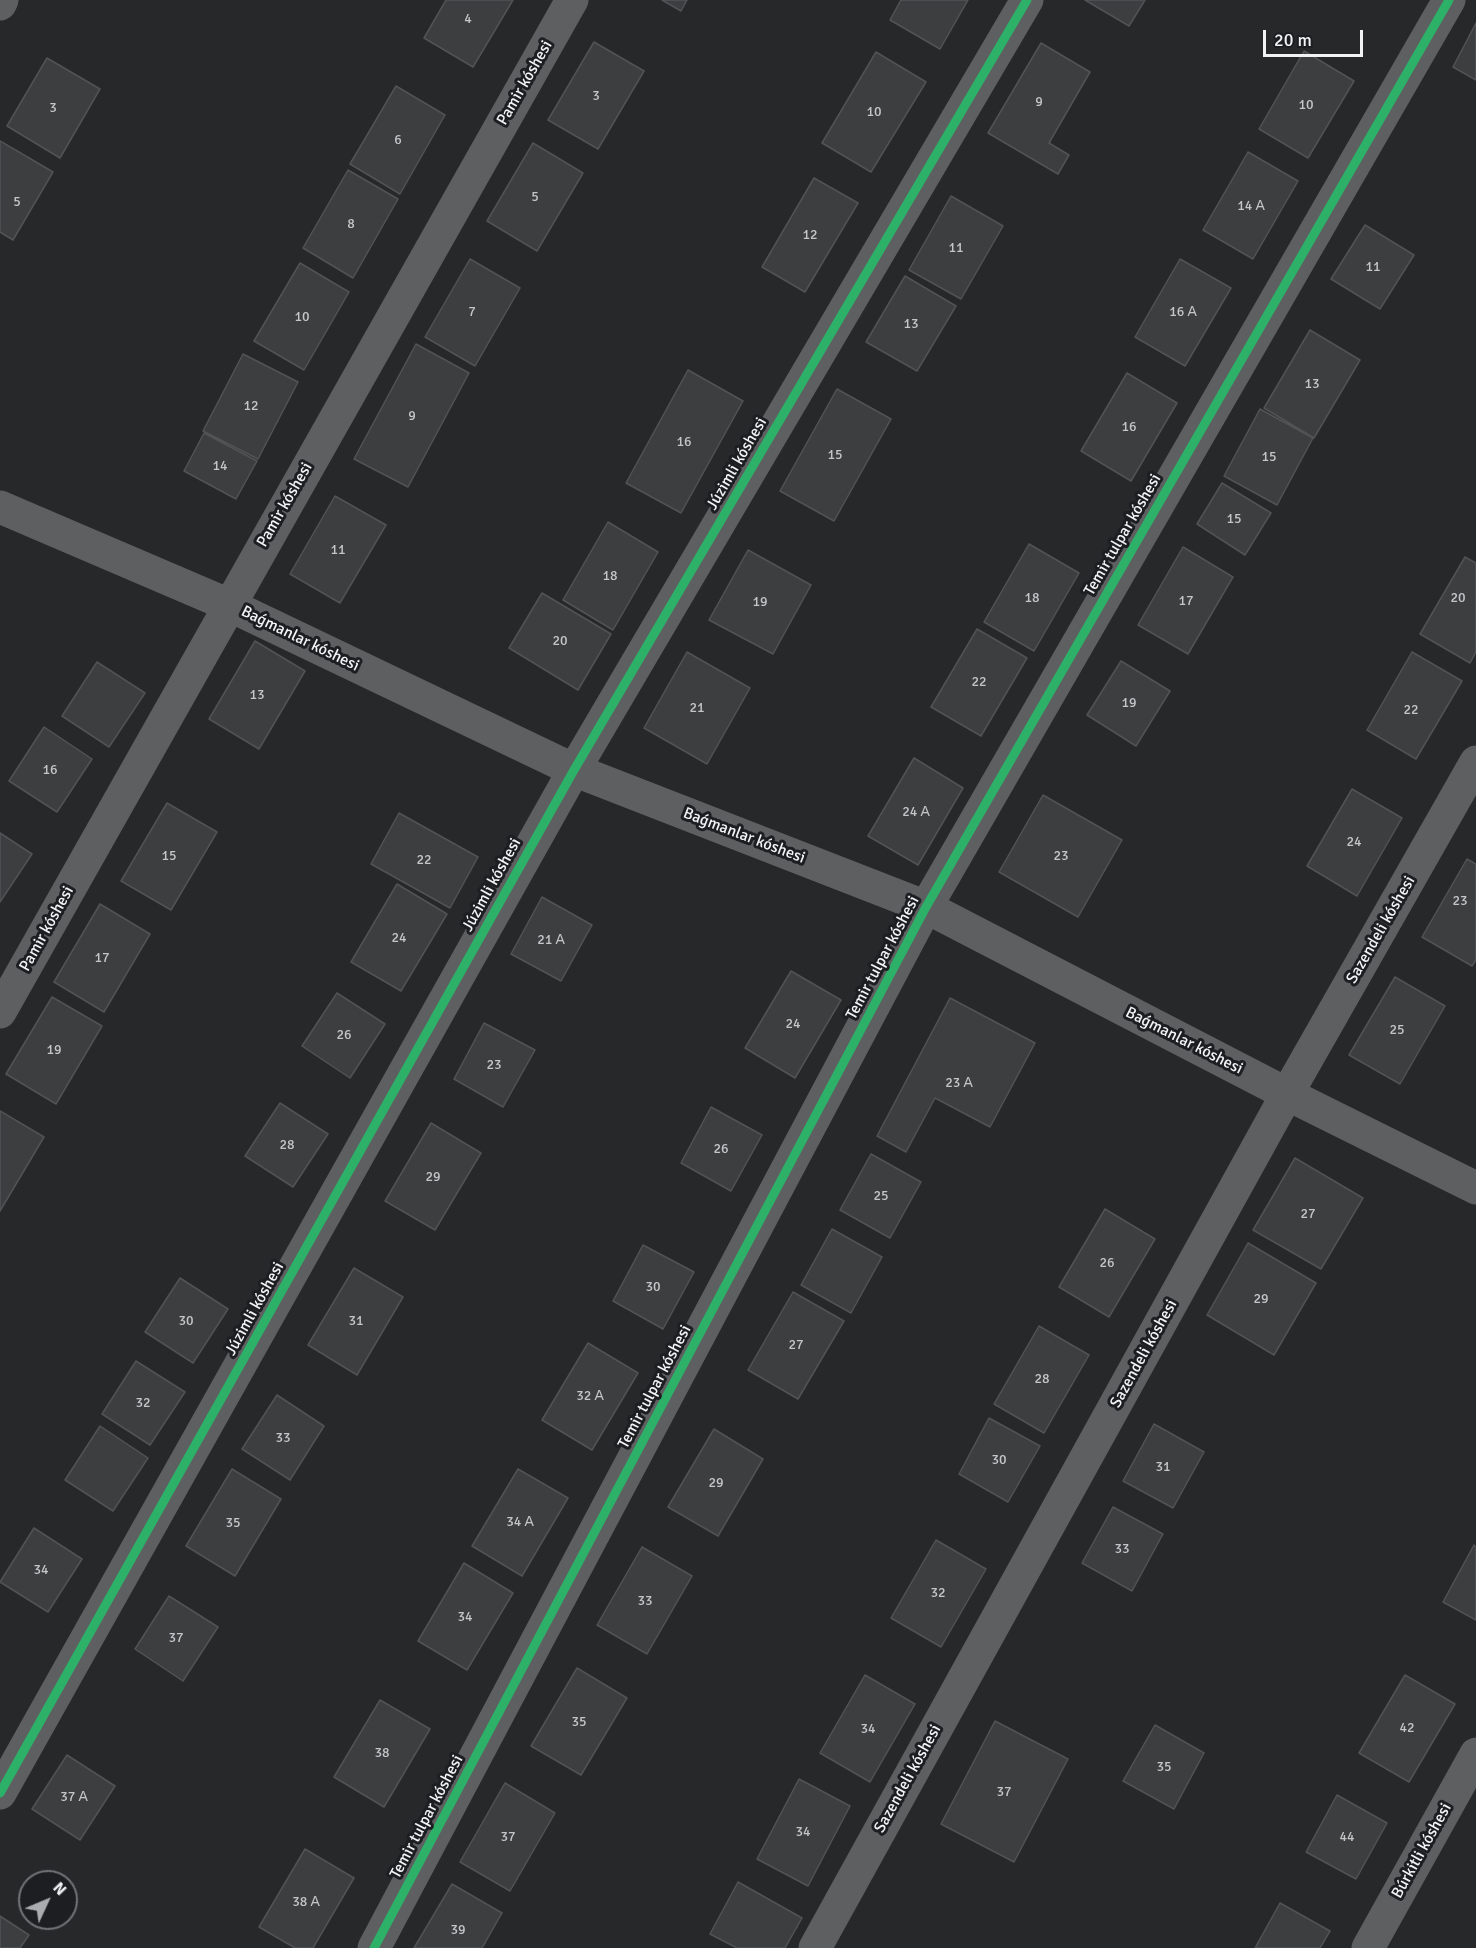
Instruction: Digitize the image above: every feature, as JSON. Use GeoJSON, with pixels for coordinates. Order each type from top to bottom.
{"type":"FeatureCollection","features":[{"type":"Feature","properties":{"kind":"street","name":"Pamir kóshesi"},"geometry":{"type":"LineString","coordinates":[[0,1012],[572,0]]}},
{"type":"Feature","properties":{"kind":"street","name":"Júzimli kóshesi"},"geometry":{"type":"LineString","coordinates":[[0,1793],[574,770],[1027,0]]}},
{"type":"Feature","properties":{"kind":"street","name":"Temir tulpar kóshesi"},"geometry":{"type":"LineString","coordinates":[[374,1948],[926,907],[1449,0]]}},
{"type":"Feature","properties":{"kind":"street","name":"Baǵmanlar kóshesi"},"geometry":{"type":"LineString","coordinates":[[0,507],[228,605],[574,770],[926,907],[1287,1095],[1476,1188]]}},
{"type":"Feature","properties":{"kind":"street","name":"Sazendeli kóshesi"},"geometry":{"type":"LineString","coordinates":[[815,1948],[1287,1095],[1476,762]]}},
{"type":"Feature","properties":{"kind":"street","name":"Búrkitli kóshesi"},"geometry":{"type":"LineString","coordinates":[[1368,1948],[1476,1754]]}},
{"type":"Feature","properties":{"kind":"building"},"geometry":{"type":"Polygon","coordinates":[[[446,0],[513,0],[473,67],[424,38],[446,0]]]}},
{"type":"Feature","properties":{"kind":"building"},"geometry":{"type":"Polygon","coordinates":[[[662,0],[687,0],[681,11],[662,0]]]}},
{"type":"Feature","properties":{"kind":"building"},"geometry":{"type":"Polygon","coordinates":[[[901,0],[968,0],[940,49],[890,20],[901,0]]]}},
{"type":"Feature","properties":{"kind":"building"},"geometry":{"type":"Polygon","coordinates":[[[1085,0],[1145,0],[1129,26],[1085,0]]]}},
{"type":"Feature","properties":{"kind":"building"},"geometry":{"type":"Polygon","coordinates":[[[1476,23],[1476,80],[1453,67],[1476,23]]]}},
{"type":"Feature","properties":{"kind":"building"},"geometry":{"type":"Polygon","coordinates":[[[594,42],[644,71],[598,149],[548,120],[594,42]]]}},
{"type":"Feature","properties":{"kind":"building"},"geometry":{"type":"Polygon","coordinates":[[[1041,43],[1090,72],[1049,143],[1069,155],[1058,174],[988,133],[1041,43]]]}},
{"type":"Feature","properties":{"kind":"building"},"geometry":{"type":"Polygon","coordinates":[[[1304,51],[1354,81],[1308,158],[1259,129],[1304,51]]]}},
{"type":"Feature","properties":{"kind":"building"},"geometry":{"type":"Polygon","coordinates":[[[876,52],[926,82],[871,172],[822,143],[876,52]]]}},
{"type":"Feature","properties":{"kind":"building"},"geometry":{"type":"Polygon","coordinates":[[[47,58],[100,89],[60,158],[7,126],[47,58]]]}},
{"type":"Feature","properties":{"kind":"building"},"geometry":{"type":"Polygon","coordinates":[[[396,86],[445,115],[400,194],[350,164],[396,86]]]}},
{"type":"Feature","properties":{"kind":"building"},"geometry":{"type":"Polygon","coordinates":[[[0,141],[53,172],[13,240],[0,232],[0,141]]]}},
{"type":"Feature","properties":{"kind":"building"},"geometry":{"type":"Polygon","coordinates":[[[533,143],[583,173],[537,251],[487,221],[533,143]]]}},
{"type":"Feature","properties":{"kind":"building"},"geometry":{"type":"Polygon","coordinates":[[[1248,152],[1298,181],[1253,259],[1203,230],[1248,152]]]}},
{"type":"Feature","properties":{"kind":"building"},"geometry":{"type":"Polygon","coordinates":[[[348,170],[398,199],[353,278],[303,248],[348,170]]]}},
{"type":"Feature","properties":{"kind":"building"},"geometry":{"type":"Polygon","coordinates":[[[814,178],[858,203],[805,292],[762,267],[814,178]]]}},
{"type":"Feature","properties":{"kind":"building"},"geometry":{"type":"Polygon","coordinates":[[[951,196],[1003,226],[961,299],[909,270],[951,196]]]}},
{"type":"Feature","properties":{"kind":"building"},"geometry":{"type":"Polygon","coordinates":[[[1365,225],[1414,255],[1380,309],[1331,279],[1365,225]]]}},
{"type":"Feature","properties":{"kind":"building"},"geometry":{"type":"Polygon","coordinates":[[[470,259],[520,288],[475,366],[425,337],[470,259]]]}},
{"type":"Feature","properties":{"kind":"building"},"geometry":{"type":"Polygon","coordinates":[[[1180,259],[1231,288],[1185,366],[1135,337],[1180,259]]]}},
{"type":"Feature","properties":{"kind":"building"},"geometry":{"type":"Polygon","coordinates":[[[300,263],[349,292],[304,370],[254,341],[300,263]]]}},
{"type":"Feature","properties":{"kind":"building"},"geometry":{"type":"Polygon","coordinates":[[[905,276],[956,306],[917,371],[866,342],[905,276]]]}},
{"type":"Feature","properties":{"kind":"building"},"geometry":{"type":"Polygon","coordinates":[[[1310,330],[1360,360],[1314,438],[1264,408],[1310,330]]]}},
{"type":"Feature","properties":{"kind":"building"},"geometry":{"type":"Polygon","coordinates":[[[416,344],[469,373],[408,487],[354,459],[416,344]]]}},
{"type":"Feature","properties":{"kind":"building"},"geometry":{"type":"Polygon","coordinates":[[[243,354],[298,382],[258,459],[203,431],[243,354]]]}},
{"type":"Feature","properties":{"kind":"building"},"geometry":{"type":"Polygon","coordinates":[[[688,370],[743,401],[681,513],[626,483],[688,370]]]}},
{"type":"Feature","properties":{"kind":"building"},"geometry":{"type":"Polygon","coordinates":[[[1127,373],[1177,403],[1131,481],[1081,451],[1127,373]]]}},
{"type":"Feature","properties":{"kind":"building"},"geometry":{"type":"Polygon","coordinates":[[[837,389],[891,419],[834,521],[780,491],[837,389]]]}},
{"type":"Feature","properties":{"kind":"building"},"geometry":{"type":"Polygon","coordinates":[[[1260,409],[1313,438],[1277,505],[1224,476],[1260,409]]]}},
{"type":"Feature","properties":{"kind":"building"},"geometry":{"type":"Polygon","coordinates":[[[204,433],[257,461],[236,499],[184,471],[204,433]]]}},
{"type":"Feature","properties":{"kind":"building"},"geometry":{"type":"Polygon","coordinates":[[[1222,483],[1271,513],[1245,555],[1197,524],[1222,483]]]}},
{"type":"Feature","properties":{"kind":"building"},"geometry":{"type":"Polygon","coordinates":[[[335,496],[386,525],[340,603],[290,574],[335,496]]]}},
{"type":"Feature","properties":{"kind":"building"},"geometry":{"type":"Polygon","coordinates":[[[608,522],[658,552],[613,630],[563,600],[608,522]]]}},
{"type":"Feature","properties":{"kind":"building"},"geometry":{"type":"Polygon","coordinates":[[[1029,544],[1079,573],[1034,651],[984,622],[1029,544]]]}},
{"type":"Feature","properties":{"kind":"building"},"geometry":{"type":"Polygon","coordinates":[[[1183,547],[1233,577],[1188,654],[1138,625],[1183,547]]]}},
{"type":"Feature","properties":{"kind":"building"},"geometry":{"type":"Polygon","coordinates":[[[748,550],[811,585],[773,654],[709,620],[748,550]]]}},
{"type":"Feature","properties":{"kind":"building"},"geometry":{"type":"Polygon","coordinates":[[[1465,557],[1476,563],[1476,652],[1470,663],[1420,634],[1465,557]]]}},
{"type":"Feature","properties":{"kind":"building"},"geometry":{"type":"Polygon","coordinates":[[[542,593],[611,634],[578,690],[509,648],[542,593]]]}},
{"type":"Feature","properties":{"kind":"building"},"geometry":{"type":"Polygon","coordinates":[[[977,629],[1027,658],[981,736],[931,707],[977,629]]]}},
{"type":"Feature","properties":{"kind":"building"},"geometry":{"type":"Polygon","coordinates":[[[255,641],[305,671],[259,749],[209,719],[255,641]]]}},
{"type":"Feature","properties":{"kind":"building"},"geometry":{"type":"Polygon","coordinates":[[[687,652],[750,688],[707,764],[644,728],[687,652]]]}},
{"type":"Feature","properties":{"kind":"building"},"geometry":{"type":"Polygon","coordinates":[[[1412,652],[1462,681],[1416,759],[1367,730],[1412,652]]]}},
{"type":"Feature","properties":{"kind":"building"},"geometry":{"type":"Polygon","coordinates":[[[1121,661],[1170,691],[1136,746],[1087,715],[1121,661]]]}},
{"type":"Feature","properties":{"kind":"building"},"geometry":{"type":"Polygon","coordinates":[[[97,662],[145,693],[109,747],[62,716],[97,662]]]}},
{"type":"Feature","properties":{"kind":"building"},"geometry":{"type":"Polygon","coordinates":[[[44,727],[92,759],[57,812],[9,781],[44,727]]]}},
{"type":"Feature","properties":{"kind":"building"},"geometry":{"type":"Polygon","coordinates":[[[914,758],[963,788],[918,865],[868,836],[914,758]]]}},
{"type":"Feature","properties":{"kind":"building"},"geometry":{"type":"Polygon","coordinates":[[[1352,789],[1402,818],[1357,896],[1307,866],[1352,789]]]}},
{"type":"Feature","properties":{"kind":"building"},"geometry":{"type":"Polygon","coordinates":[[[1043,795],[1122,840],[1078,917],[999,872],[1043,795]]]}},
{"type":"Feature","properties":{"kind":"building"},"geometry":{"type":"Polygon","coordinates":[[[167,803],[217,832],[171,910],[121,881],[167,803]]]}},
{"type":"Feature","properties":{"kind":"building"},"geometry":{"type":"Polygon","coordinates":[[[399,813],[478,857],[450,908],[371,864],[399,813]]]}},
{"type":"Feature","properties":{"kind":"building"},"geometry":{"type":"Polygon","coordinates":[[[0,833],[32,854],[0,902],[0,833]]]}},
{"type":"Feature","properties":{"kind":"building"},"geometry":{"type":"Polygon","coordinates":[[[1467,859],[1476,864],[1476,960],[1472,966],[1422,937],[1467,859]]]}},
{"type":"Feature","properties":{"kind":"building"},"geometry":{"type":"Polygon","coordinates":[[[397,884],[447,914],[401,991],[351,962],[397,884]]]}},
{"type":"Feature","properties":{"kind":"building"},"geometry":{"type":"Polygon","coordinates":[[[542,897],[592,925],[561,981],[511,954],[542,897]]]}},
{"type":"Feature","properties":{"kind":"building"},"geometry":{"type":"Polygon","coordinates":[[[100,904],[150,934],[104,1012],[54,982],[100,904]]]}},
{"type":"Feature","properties":{"kind":"building"},"geometry":{"type":"Polygon","coordinates":[[[791,971],[841,1000],[795,1078],[745,1048],[791,971]]]}},
{"type":"Feature","properties":{"kind":"building"},"geometry":{"type":"Polygon","coordinates":[[[1395,977],[1445,1006],[1400,1084],[1349,1055],[1395,977]]]}},
{"type":"Feature","properties":{"kind":"building"},"geometry":{"type":"Polygon","coordinates":[[[337,993],[385,1024],[350,1078],[302,1046],[337,993]]]}},
{"type":"Feature","properties":{"kind":"building"},"geometry":{"type":"Polygon","coordinates":[[[52,997],[102,1026],[56,1104],[6,1074],[52,997]]]}},
{"type":"Feature","properties":{"kind":"building"},"geometry":{"type":"Polygon","coordinates":[[[950,998],[1035,1043],[990,1127],[935,1098],[906,1152],[877,1136],[950,998]]]}},
{"type":"Feature","properties":{"kind":"building"},"geometry":{"type":"Polygon","coordinates":[[[484,1023],[535,1050],[503,1107],[454,1079],[484,1023]]]}},
{"type":"Feature","properties":{"kind":"building"},"geometry":{"type":"Polygon","coordinates":[[[280,1103],[328,1134],[293,1187],[245,1156],[280,1103]]]}},
{"type":"Feature","properties":{"kind":"building"},"geometry":{"type":"Polygon","coordinates":[[[711,1107],[762,1135],[731,1191],[681,1163],[711,1107]]]}},
{"type":"Feature","properties":{"kind":"building"},"geometry":{"type":"Polygon","coordinates":[[[0,1111],[44,1137],[0,1211],[0,1111]]]}},
{"type":"Feature","properties":{"kind":"building"},"geometry":{"type":"Polygon","coordinates":[[[431,1123],[481,1153],[435,1230],[385,1201],[431,1123]]]}},
{"type":"Feature","properties":{"kind":"building"},"geometry":{"type":"Polygon","coordinates":[[[871,1154],[921,1182],[890,1238],[840,1210],[871,1154]]]}},
{"type":"Feature","properties":{"kind":"building"},"geometry":{"type":"Polygon","coordinates":[[[1295,1158],[1363,1198],[1321,1269],[1253,1230],[1295,1158]]]}},
{"type":"Feature","properties":{"kind":"building"},"geometry":{"type":"Polygon","coordinates":[[[1105,1209],[1155,1239],[1109,1317],[1059,1287],[1105,1209]]]}},
{"type":"Feature","properties":{"kind":"building"},"geometry":{"type":"Polygon","coordinates":[[[832,1229],[882,1257],[851,1313],[801,1285],[832,1229]]]}},
{"type":"Feature","properties":{"kind":"building"},"geometry":{"type":"Polygon","coordinates":[[[1248,1243],[1316,1283],[1274,1355],[1207,1315],[1248,1243]]]}},
{"type":"Feature","properties":{"kind":"building"},"geometry":{"type":"Polygon","coordinates":[[[643,1245],[694,1272],[663,1329],[613,1301],[643,1245]]]}},
{"type":"Feature","properties":{"kind":"building"},"geometry":{"type":"Polygon","coordinates":[[[354,1268],[403,1297],[357,1375],[308,1345],[354,1268]]]}},
{"type":"Feature","properties":{"kind":"building"},"geometry":{"type":"Polygon","coordinates":[[[180,1278],[228,1309],[193,1363],[145,1332],[180,1278]]]}},
{"type":"Feature","properties":{"kind":"building"},"geometry":{"type":"Polygon","coordinates":[[[793,1292],[844,1321],[798,1399],[748,1370],[793,1292]]]}},
{"type":"Feature","properties":{"kind":"building"},"geometry":{"type":"Polygon","coordinates":[[[1039,1326],[1089,1355],[1044,1433],[994,1404],[1039,1326]]]}},
{"type":"Feature","properties":{"kind":"building"},"geometry":{"type":"Polygon","coordinates":[[[588,1343],[638,1373],[592,1450],[542,1420],[588,1343]]]}},
{"type":"Feature","properties":{"kind":"building"},"geometry":{"type":"Polygon","coordinates":[[[136,1361],[185,1392],[150,1445],[102,1414],[136,1361]]]}},
{"type":"Feature","properties":{"kind":"building"},"geometry":{"type":"Polygon","coordinates":[[[277,1395],[324,1426],[290,1480],[242,1449],[277,1395]]]}},
{"type":"Feature","properties":{"kind":"building"},"geometry":{"type":"Polygon","coordinates":[[[989,1418],[1040,1446],[1008,1502],[959,1474],[989,1418]]]}},
{"type":"Feature","properties":{"kind":"building"},"geometry":{"type":"Polygon","coordinates":[[[1154,1424],[1204,1452],[1173,1508],[1123,1481],[1154,1424]]]}},
{"type":"Feature","properties":{"kind":"building"},"geometry":{"type":"Polygon","coordinates":[[[100,1426],[148,1458],[113,1511],[65,1480],[100,1426]]]}},
{"type":"Feature","properties":{"kind":"building"},"geometry":{"type":"Polygon","coordinates":[[[714,1429],[763,1459],[718,1536],[668,1507],[714,1429]]]}},
{"type":"Feature","properties":{"kind":"building"},"geometry":{"type":"Polygon","coordinates":[[[232,1469],[281,1499],[235,1576],[186,1546],[232,1469]]]}},
{"type":"Feature","properties":{"kind":"building"},"geometry":{"type":"Polygon","coordinates":[[[518,1469],[568,1498],[522,1576],[472,1546],[518,1469]]]}},
{"type":"Feature","properties":{"kind":"building"},"geometry":{"type":"Polygon","coordinates":[[[1113,1507],[1163,1534],[1132,1591],[1082,1563],[1113,1507]]]}},
{"type":"Feature","properties":{"kind":"building"},"geometry":{"type":"Polygon","coordinates":[[[34,1528],[82,1559],[48,1612],[0,1582],[34,1528]]]}},
{"type":"Feature","properties":{"kind":"building"},"geometry":{"type":"Polygon","coordinates":[[[936,1540],[986,1569],[941,1647],[891,1618],[936,1540]]]}},
{"type":"Feature","properties":{"kind":"building"},"geometry":{"type":"Polygon","coordinates":[[[1474,1545],[1476,1547],[1476,1620],[1443,1602],[1474,1545]]]}},
{"type":"Feature","properties":{"kind":"building"},"geometry":{"type":"Polygon","coordinates":[[[642,1547],[692,1576],[647,1654],[597,1625],[642,1547]]]}},
{"type":"Feature","properties":{"kind":"building"},"geometry":{"type":"Polygon","coordinates":[[[464,1563],[513,1593],[467,1670],[418,1641],[464,1563]]]}},
{"type":"Feature","properties":{"kind":"building"},"geometry":{"type":"Polygon","coordinates":[[[169,1596],[218,1627],[183,1681],[135,1649],[169,1596]]]}},
{"type":"Feature","properties":{"kind":"building"},"geometry":{"type":"Polygon","coordinates":[[[577,1668],[627,1698],[581,1775],[531,1746],[577,1668]]]}},
{"type":"Feature","properties":{"kind":"building"},"geometry":{"type":"Polygon","coordinates":[[[865,1675],[915,1704],[870,1782],[820,1753],[865,1675]]]}},
{"type":"Feature","properties":{"kind":"building"},"geometry":{"type":"Polygon","coordinates":[[[1405,1675],[1455,1704],[1409,1782],[1359,1753],[1405,1675]]]}},
{"type":"Feature","properties":{"kind":"building"},"geometry":{"type":"Polygon","coordinates":[[[380,1700],[430,1729],[384,1807],[334,1777],[380,1700]]]}},
{"type":"Feature","properties":{"kind":"building"},"geometry":{"type":"Polygon","coordinates":[[[995,1721],[1068,1759],[1014,1862],[941,1824],[995,1721]]]}},
{"type":"Feature","properties":{"kind":"building"},"geometry":{"type":"Polygon","coordinates":[[[1155,1725],[1204,1753],[1174,1809],[1123,1781],[1155,1725]]]}},
{"type":"Feature","properties":{"kind":"building"},"geometry":{"type":"Polygon","coordinates":[[[67,1755],[115,1786],[80,1840],[32,1809],[67,1755]]]}},
{"type":"Feature","properties":{"kind":"building"},"geometry":{"type":"Polygon","coordinates":[[[799,1779],[850,1806],[808,1886],[757,1859],[799,1779]]]}},
{"type":"Feature","properties":{"kind":"building"},"geometry":{"type":"Polygon","coordinates":[[[505,1783],[555,1813],[510,1891],[460,1862],[505,1783]]]}},
{"type":"Feature","properties":{"kind":"building"},"geometry":{"type":"Polygon","coordinates":[[[1337,1795],[1387,1823],[1356,1879],[1306,1852],[1337,1795]]]}},
{"type":"Feature","properties":{"kind":"building"},"geometry":{"type":"Polygon","coordinates":[[[305,1849],[354,1878],[313,1948],[295,1948],[259,1927],[305,1849]]]}},
{"type":"Feature","properties":{"kind":"building"},"geometry":{"type":"Polygon","coordinates":[[[738,1882],[802,1918],[785,1948],[737,1948],[710,1934],[738,1882]]]}},
{"type":"Feature","properties":{"kind":"building"},"geometry":{"type":"Polygon","coordinates":[[[452,1884],[502,1913],[482,1948],[414,1948],[452,1884]]]}},
{"type":"Feature","properties":{"kind":"building"},"geometry":{"type":"Polygon","coordinates":[[[1280,1903],[1330,1931],[1320,1948],[1255,1948],[1280,1903]]]}},
{"type":"Feature","properties":{"kind":"building"},"geometry":{"type":"Polygon","coordinates":[[[0,1916],[18,1930],[29,1935],[20,1948],[0,1948],[0,1916]]]}},
{"type":"Feature","properties":{"kind":"cycle path"},"geometry":{"type":"LineString","coordinates":[[0,1793],[574,770],[1027,0]]}},
{"type":"Feature","properties":{"kind":"cycle path"},"geometry":{"type":"LineString","coordinates":[[374,1948],[926,907],[1449,0]]}}]}
